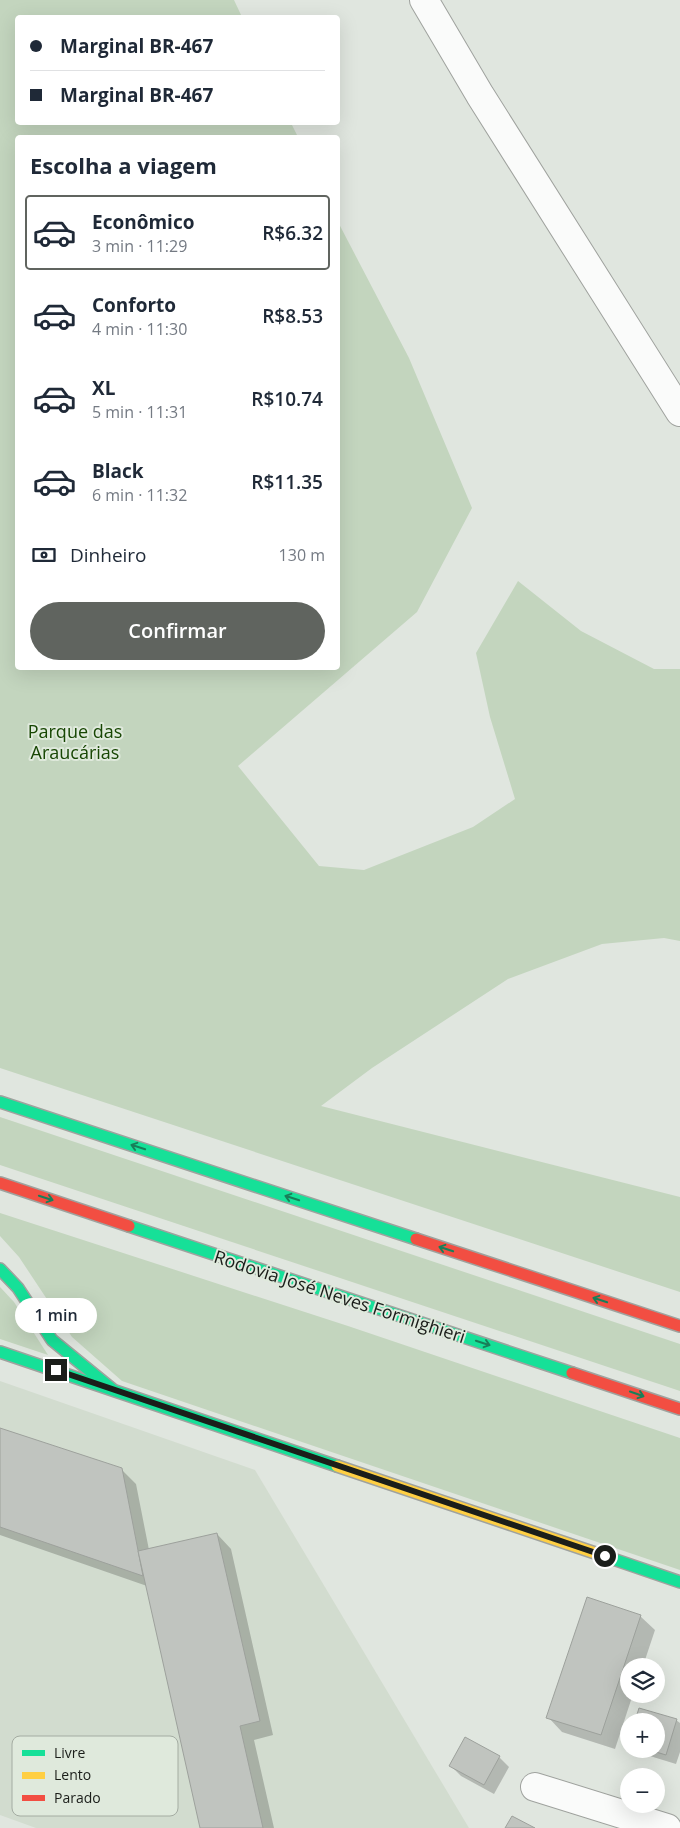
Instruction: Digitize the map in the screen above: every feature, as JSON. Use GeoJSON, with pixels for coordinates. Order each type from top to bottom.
{"type":"FeatureCollection","features":[{"type":"Feature","properties":{"kind":"main road"},"geometry":{"type":"LineString","coordinates":[[0,1102],[680,1326]]}},
{"type":"Feature","properties":{"kind":"main road","name":"Rodovia José Neves Formighieri"},"geometry":{"type":"LineString","coordinates":[[0,1183],[680,1409]]}},
{"type":"Feature","properties":{"kind":"main road"},"geometry":{"type":"LineString","coordinates":[[0,1269],[18,1288],[52,1340],[112,1389]]}},
{"type":"Feature","properties":{"kind":"main road"},"geometry":{"type":"LineString","coordinates":[[619,1306],[680,1322]]}},
{"type":"Feature","properties":{"kind":"main road"},"geometry":{"type":"LineString","coordinates":[[0,1352],[680,1582]]}},
{"type":"Feature","properties":{"kind":"street"},"geometry":{"type":"LineString","coordinates":[[424,0],[480,95],[680,412]]}},
{"type":"Feature","properties":{"kind":"street"},"geometry":{"type":"LineString","coordinates":[[535,1787],[667,1828]]}},
{"type":"Feature","properties":{"kind":"shaded area"},"geometry":{"type":"Polygon","coordinates":[[[0,1381],[255,1470],[469,1828],[36,1828],[0,1815],[0,1381]]]}},
{"type":"Feature","properties":{"kind":"green space","name":"Parque das Araucárias"},"geometry":{"type":"Polygon","coordinates":[[[0,0],[234,0],[241,15],[15,15],[15,125],[292,125],[297,135],[15,135],[15,670],[340,670],[340,226],[409,358],[472,508],[417,612],[238,766],[319,866],[364,870],[473,827],[515,799],[490,717],[476,653],[518,581],[581,631],[654,669],[680,669],[680,941],[664,938],[602,944],[508,979],[372,1068],[321,1106],[680,1197],[680,1292],[0,1068],[0,0]]]}},
{"type":"Feature","properties":{"kind":"green space"},"geometry":{"type":"Polygon","coordinates":[[[0,1117],[680,1344],[680,1391],[0,1165],[0,1117]]]}},
{"type":"Feature","properties":{"kind":"green space"},"geometry":{"type":"Polygon","coordinates":[[[0,1213],[348,1326],[680,1438],[680,1570],[122,1381],[72,1337],[19,1257],[0,1236],[0,1213]]]}},
{"type":"Feature","properties":{"kind":"green space"},"geometry":{"type":"Polygon","coordinates":[[[0,1287],[14,1302],[48,1355],[0,1339],[0,1287]]]}},
{"type":"Feature","properties":{"kind":"building"},"geometry":{"type":"Polygon","coordinates":[[[0,1428],[122,1468],[143,1576],[0,1527],[0,1428]]]}},
{"type":"Feature","properties":{"kind":"building"},"geometry":{"type":"Polygon","coordinates":[[[217,1533],[260,1721],[240,1726],[263,1828],[200,1828],[138,1551],[217,1533]]]}},
{"type":"Feature","properties":{"kind":"building"},"geometry":{"type":"Polygon","coordinates":[[[587,1597],[641,1615],[627,1658],[620,1658],[620,1678],[601,1735],[546,1718],[587,1597]]]}},
{"type":"Feature","properties":{"kind":"building"},"geometry":{"type":"Polygon","coordinates":[[[639,1708],[656,1713],[637,1713],[639,1708]]]}},
{"type":"Feature","properties":{"kind":"building"},"geometry":{"type":"Polygon","coordinates":[[[665,1716],[677,1719],[665,1755],[665,1716]]]}},
{"type":"Feature","properties":{"kind":"building"},"geometry":{"type":"Polygon","coordinates":[[[465,1737],[500,1756],[484,1785],[449,1766],[465,1737]]]}},
{"type":"Feature","properties":{"kind":"building"},"geometry":{"type":"Polygon","coordinates":[[[512,1816],[535,1828],[505,1828],[512,1816]]]}},
{"type":"Feature","properties":{"kind":"traffic: fast"},"geometry":{"type":"LineString","coordinates":[[0,1102],[416,1239]]}},
{"type":"Feature","properties":{"kind":"traffic: fast"},"geometry":{"type":"LineString","coordinates":[[129,1226],[572,1373]]}},
{"type":"Feature","properties":{"kind":"traffic: fast"},"geometry":{"type":"LineString","coordinates":[[0,1269],[18,1288],[52,1340],[112,1389]]}},
{"type":"Feature","properties":{"kind":"traffic: fast"},"geometry":{"type":"LineString","coordinates":[[0,1352],[337,1466]]}},
{"type":"Feature","properties":{"kind":"traffic: fast"},"geometry":{"type":"LineString","coordinates":[[607,1557],[680,1582]]}},
{"type":"Feature","properties":{"kind":"traffic: slow"},"geometry":{"type":"LineString","coordinates":[[337,1466],[607,1557]]}},
{"type":"Feature","properties":{"kind":"traffic: jam"},"geometry":{"type":"LineString","coordinates":[[0,1183],[129,1226]]}},
{"type":"Feature","properties":{"kind":"traffic: jam"},"geometry":{"type":"LineString","coordinates":[[416,1239],[680,1326]]}},
{"type":"Feature","properties":{"kind":"traffic: jam"},"geometry":{"type":"LineString","coordinates":[[572,1373],[680,1409]]}},
{"type":"Feature","properties":{"kind":"route"},"geometry":{"type":"LineString","coordinates":[[56,1370],[605,1556]]}}]}
